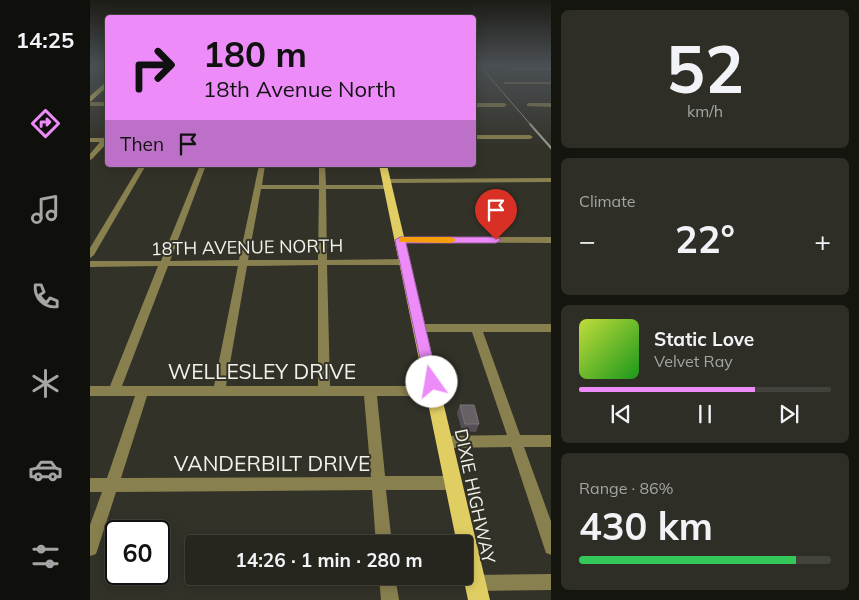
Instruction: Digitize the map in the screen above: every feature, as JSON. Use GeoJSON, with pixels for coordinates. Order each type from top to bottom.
{"type":"FeatureCollection","features":[{"type":"Feature","properties":{"kind":"main road","name":"DIXIE HIGHWAY"},"geometry":{"type":"LineString","coordinates":[[383,167],[479,600]]}},
{"type":"Feature","properties":{"kind":"street"},"geometry":{"type":"LineString","coordinates":[[90,104],[105,104]]}},
{"type":"Feature","properties":{"kind":"street"},"geometry":{"type":"LineString","coordinates":[[476,105],[504,105]]}},
{"type":"Feature","properties":{"kind":"street"},"geometry":{"type":"LineString","coordinates":[[529,105],[551,105]]}},
{"type":"Feature","properties":{"kind":"street"},"geometry":{"type":"LineString","coordinates":[[476,138],[530,137]]}},
{"type":"Feature","properties":{"kind":"street"},"geometry":{"type":"LineString","coordinates":[[90,140],[105,138]]}},
{"type":"Feature","properties":{"kind":"street"},"geometry":{"type":"LineString","coordinates":[[90,158],[105,139]]}},
{"type":"Feature","properties":{"kind":"street"},"geometry":{"type":"LineString","coordinates":[[90,255],[143,167]]}},
{"type":"Feature","properties":{"kind":"street"},"geometry":{"type":"LineString","coordinates":[[114,391],[202,167]]}},
{"type":"Feature","properties":{"kind":"street"},"geometry":{"type":"LineString","coordinates":[[219,391],[262,167]]}},
{"type":"Feature","properties":{"kind":"street"},"geometry":{"type":"LineString","coordinates":[[322,167],[324,390]]}},
{"type":"Feature","properties":{"kind":"street"},"geometry":{"type":"LineString","coordinates":[[258,187],[322,187],[551,180]]}},
{"type":"Feature","properties":{"kind":"street"},"geometry":{"type":"LineString","coordinates":[[400,240],[551,240]]}},
{"type":"Feature","properties":{"kind":"street","name":"18TH AVENUE NORTH"},"geometry":{"type":"LineString","coordinates":[[90,264],[405,262]]}},
{"type":"Feature","properties":{"kind":"street"},"geometry":{"type":"LineString","coordinates":[[419,328],[551,328]]}},
{"type":"Feature","properties":{"kind":"street"},"geometry":{"type":"LineString","coordinates":[[476,328],[551,544]]}},
{"type":"Feature","properties":{"kind":"street"},"geometry":{"type":"LineString","coordinates":[[370,390],[383,535]]}},
{"type":"Feature","properties":{"kind":"street","name":"WELLESLEY DRIVE"},"geometry":{"type":"LineString","coordinates":[[90,391],[433,391]]}},
{"type":"Feature","properties":{"kind":"street"},"geometry":{"type":"LineString","coordinates":[[90,548],[143,391]]}},
{"type":"Feature","properties":{"kind":"street"},"geometry":{"type":"LineString","coordinates":[[444,442],[551,441]]}},
{"type":"Feature","properties":{"kind":"street","name":"VANDERBILT DRIVE"},"geometry":{"type":"LineString","coordinates":[[90,484],[454,483]]}},
{"type":"Feature","properties":{"kind":"street"},"geometry":{"type":"LineString","coordinates":[[475,583],[551,582]]}},
{"type":"Feature","properties":{"kind":"street"},"geometry":{"type":"LineString","coordinates":[[389,585],[390,600]]}},
{"type":"Feature","properties":{"kind":"building"},"geometry":{"type":"Polygon","coordinates":[[[460,405],[474,405],[479,424],[465,424],[460,405]]]}},
{"type":"Feature","properties":{"kind":"railway"},"geometry":{"type":"LineString","coordinates":[[503,93],[531,125]]}},
{"type":"Feature","properties":{"kind":"railway"},"geometry":{"type":"LineString","coordinates":[[530,124],[551,148]]}},
{"type":"Feature","properties":{"kind":"slow traffic"},"geometry":{"type":"LineString","coordinates":[[403,240],[451,240]]}},
{"type":"Feature","properties":{"kind":"route"},"geometry":{"type":"LineString","coordinates":[[432,382],[400,240],[496,240]]}}]}
